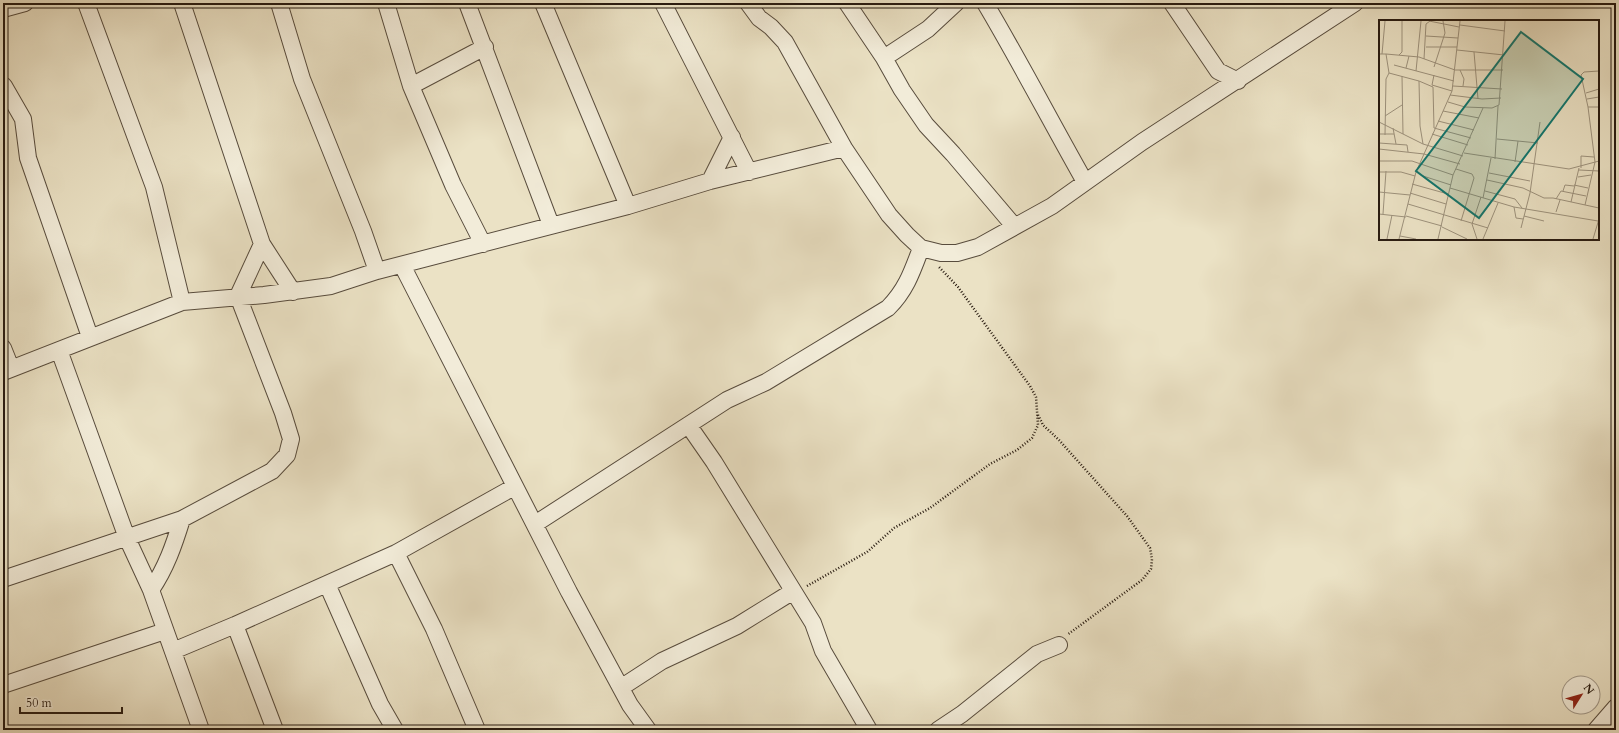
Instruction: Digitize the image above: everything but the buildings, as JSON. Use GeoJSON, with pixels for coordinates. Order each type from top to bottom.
{"type":"FeatureCollection","features":[{"type":"Feature","properties":{"kind":"street"},"geometry":{"type":"LineString","coordinates":[[3,9],[25,3]]}},
{"type":"Feature","properties":{"kind":"street"},"geometry":{"type":"LineString","coordinates":[[86,3],[154,187],[182,302]]}},
{"type":"Feature","properties":{"kind":"street"},"geometry":{"type":"LineString","coordinates":[[182,3],[262,244],[293,292]]}},
{"type":"Feature","properties":{"kind":"street"},"geometry":{"type":"LineString","coordinates":[[279,3],[302,79],[363,231],[377,271]]}},
{"type":"Feature","properties":{"kind":"street"},"geometry":{"type":"LineString","coordinates":[[386,3],[411,86],[453,185],[483,244]]}},
{"type":"Feature","properties":{"kind":"street"},"geometry":{"type":"LineString","coordinates":[[467,3],[485,47],[551,225]]}},
{"type":"Feature","properties":{"kind":"street"},"geometry":{"type":"LineString","coordinates":[[544,3],[628,206]]}},
{"type":"Feature","properties":{"kind":"street"},"geometry":{"type":"LineString","coordinates":[[663,3],[749,172]]}},
{"type":"Feature","properties":{"kind":"street"},"geometry":{"type":"LineString","coordinates":[[748,3],[759,18],[771,27],[786,42],[844,148],[889,215],[921,248],[937,256]]}},
{"type":"Feature","properties":{"kind":"street"},"geometry":{"type":"LineString","coordinates":[[847,3],[926,125],[953,154],[1014,226]]}},
{"type":"Feature","properties":{"kind":"street"},"geometry":{"type":"LineString","coordinates":[[884,58],[928,28],[956,3]]}},
{"type":"Feature","properties":{"kind":"street"},"geometry":{"type":"LineString","coordinates":[[985,3],[1020,62],[1038,99],[1085,182]]}},
{"type":"Feature","properties":{"kind":"street"},"geometry":{"type":"LineString","coordinates":[[1172,3],[1218,71],[1238,81]]}},
{"type":"Feature","properties":{"kind":"street"},"geometry":{"type":"LineString","coordinates":[[911,275],[937,256],[957,253],[978,247],[1052,206],[1085,182],[1213,96],[1238,81],[1350,4]]}},
{"type":"Feature","properties":{"kind":"street"},"geometry":{"type":"LineString","coordinates":[[411,86],[485,47]]}},
{"type":"Feature","properties":{"kind":"street"},"geometry":{"type":"LineString","coordinates":[[1213,96],[1218,71]]}},
{"type":"Feature","properties":{"kind":"street"},"geometry":{"type":"LineString","coordinates":[[4,86],[23,119],[28,158],[90,338]]}},
{"type":"Feature","properties":{"kind":"street"},"geometry":{"type":"LineString","coordinates":[[710,181],[732,137]]}},
{"type":"Feature","properties":{"kind":"street"},"geometry":{"type":"LineString","coordinates":[[3,348],[7,370],[182,302],[293,292],[331,286],[377,271],[628,206],[710,181],[844,148]]}},
{"type":"Feature","properties":{"kind":"street"},"geometry":{"type":"LineString","coordinates":[[3,579],[182,519],[272,471],[287,455],[291,439],[284,413],[238,296],[262,244]]}},
{"type":"Feature","properties":{"kind":"street"},"geometry":{"type":"LineString","coordinates":[[535,524],[689,426],[727,400],[766,382],[888,308],[900,296],[911,275],[921,248]]}},
{"type":"Feature","properties":{"kind":"street"},"geometry":{"type":"LineString","coordinates":[[402,265],[514,487],[622,687],[630,705],[648,730]]}},
{"type":"Feature","properties":{"kind":"street"},"geometry":{"type":"LineString","coordinates":[[59,350],[127,538],[151,590],[201,730]]}},
{"type":"Feature","properties":{"kind":"street"},"geometry":{"type":"LineString","coordinates":[[689,426],[714,462],[813,622],[824,651],[869,730]]}},
{"type":"Feature","properties":{"kind":"street"},"geometry":{"type":"LineString","coordinates":[[173,651],[396,553],[514,487]]}},
{"type":"Feature","properties":{"kind":"street"},"geometry":{"type":"LineString","coordinates":[[151,590],[162,573],[170,556],[182,519]]}},
{"type":"Feature","properties":{"kind":"street"},"geometry":{"type":"LineString","coordinates":[[396,553],[434,629],[477,730]]}},
{"type":"Feature","properties":{"kind":"street"},"geometry":{"type":"LineString","coordinates":[[327,584],[380,704],[395,730]]}},
{"type":"Feature","properties":{"kind":"street"},"geometry":{"type":"LineString","coordinates":[[622,687],[662,661],[736,626],[787,595],[795,594]]}},
{"type":"Feature","properties":{"kind":"street"},"geometry":{"type":"LineString","coordinates":[[235,625],[275,730]]}},
{"type":"Feature","properties":{"kind":"street"},"geometry":{"type":"LineString","coordinates":[[3,685],[165,631]]}},
{"type":"Feature","properties":{"kind":"street"},"geometry":{"type":"LineString","coordinates":[[938,730],[962,714],[1037,654],[1058,645]]}},
{"type":"Feature","properties":{"kind":"street"},"geometry":{"type":"LineString","coordinates":[[1596,730],[1616,707]]}},
{"type":"Feature","properties":{"kind":"path"},"geometry":{"type":"LineString","coordinates":[[795,594],[818,578],[867,552],[894,528],[930,508],[990,464],[1017,450],[1032,438],[1038,425],[1036,397],[1030,386],[937,256]]}},
{"type":"Feature","properties":{"kind":"path"},"geometry":{"type":"LineString","coordinates":[[1037,413],[1043,425],[1059,440],[1127,516],[1150,548],[1152,559],[1151,569],[1142,580],[1068,633],[1058,645]]}}]}
